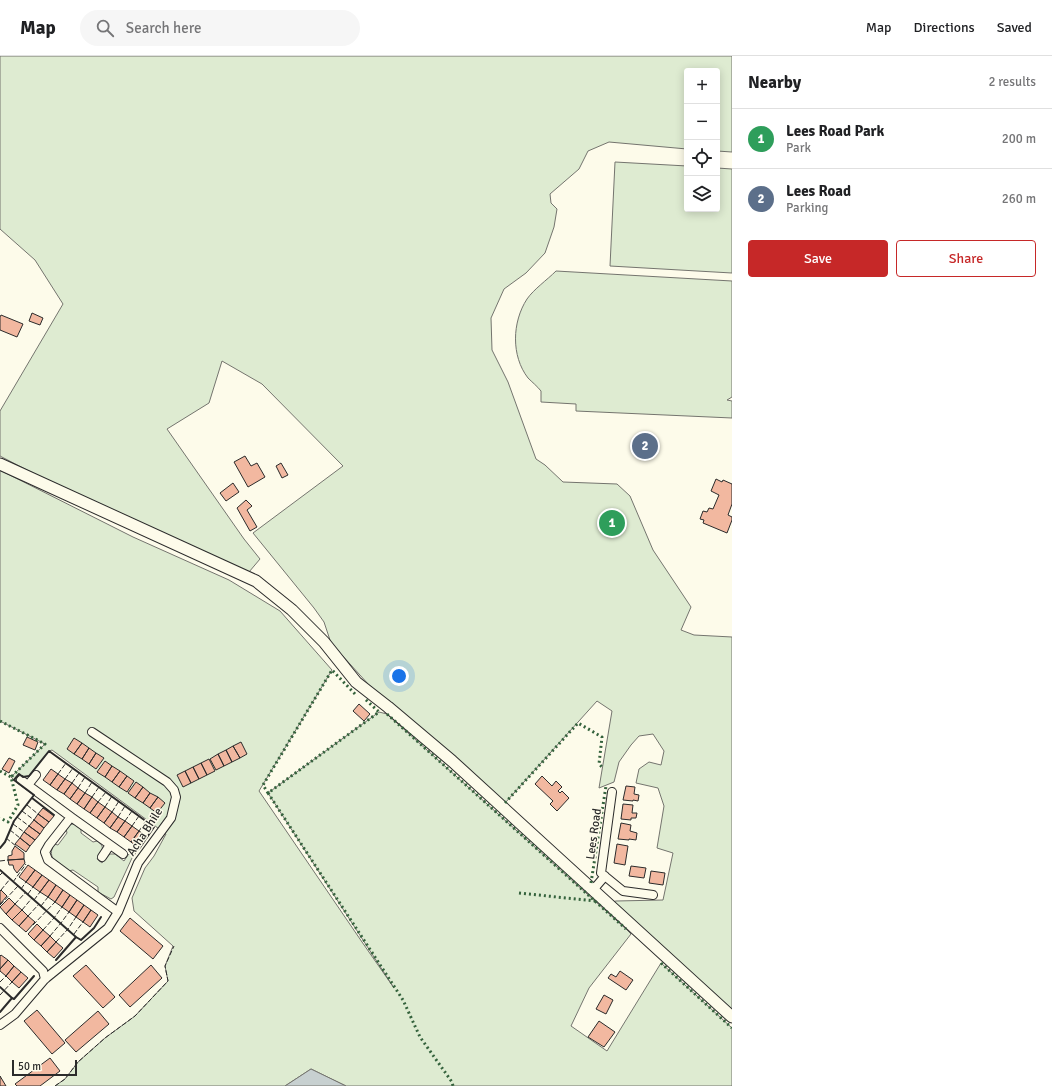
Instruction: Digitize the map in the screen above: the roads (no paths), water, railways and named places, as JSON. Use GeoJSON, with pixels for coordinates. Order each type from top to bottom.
{"type":"FeatureCollection","features":[{"type":"Feature","properties":{"kind":"street"},"geometry":{"type":"LineString","coordinates":[[0,464],[256,581],[297,615],[324,642],[356,682],[452,761],[732,1017]]}},
{"type":"Feature","properties":{"kind":"street","name":"Acha Bhile"},"geometry":{"type":"LineString","coordinates":[[0,1025],[15,1014],[45,979],[108,928],[118,912],[138,863],[171,818],[176,798],[174,790],[167,782],[92,732]]}},
{"type":"Feature","properties":{"kind":"street"},"geometry":{"type":"LineString","coordinates":[[28,785],[36,775]]}},
{"type":"Feature","properties":{"kind":"street","name":"Acha Bhile"},"geometry":{"type":"LineString","coordinates":[[21,780],[123,854]]}},
{"type":"Feature","properties":{"kind":"street","name":"Lees Road"},"geometry":{"type":"LineString","coordinates":[[612,792],[601,873],[623,890],[653,895]]}},
{"type":"Feature","properties":{"kind":"street"},"geometry":{"type":"LineString","coordinates":[[71,817],[45,852],[48,860],[118,912]]}},
{"type":"Feature","properties":{"kind":"street","name":"Acha Bhile"},"geometry":{"type":"LineString","coordinates":[[102,856],[110,845]]}},
{"type":"Feature","properties":{"kind":"street","name":"Lees Road"},"geometry":{"type":"LineString","coordinates":[[593,890],[605,876]]}},
{"type":"Feature","properties":{"kind":"street"},"geometry":{"type":"LineString","coordinates":[[0,928],[43,971],[45,979]]}},
{"type":"Feature","properties":{"kind":"place","name":"Lees Road"},"geometry":{"type":"Point","coordinates":[645,446]}},
{"type":"Feature","properties":{"kind":"place","name":"Lees Road Park"},"geometry":{"type":"Point","coordinates":[612,523]}}]}
